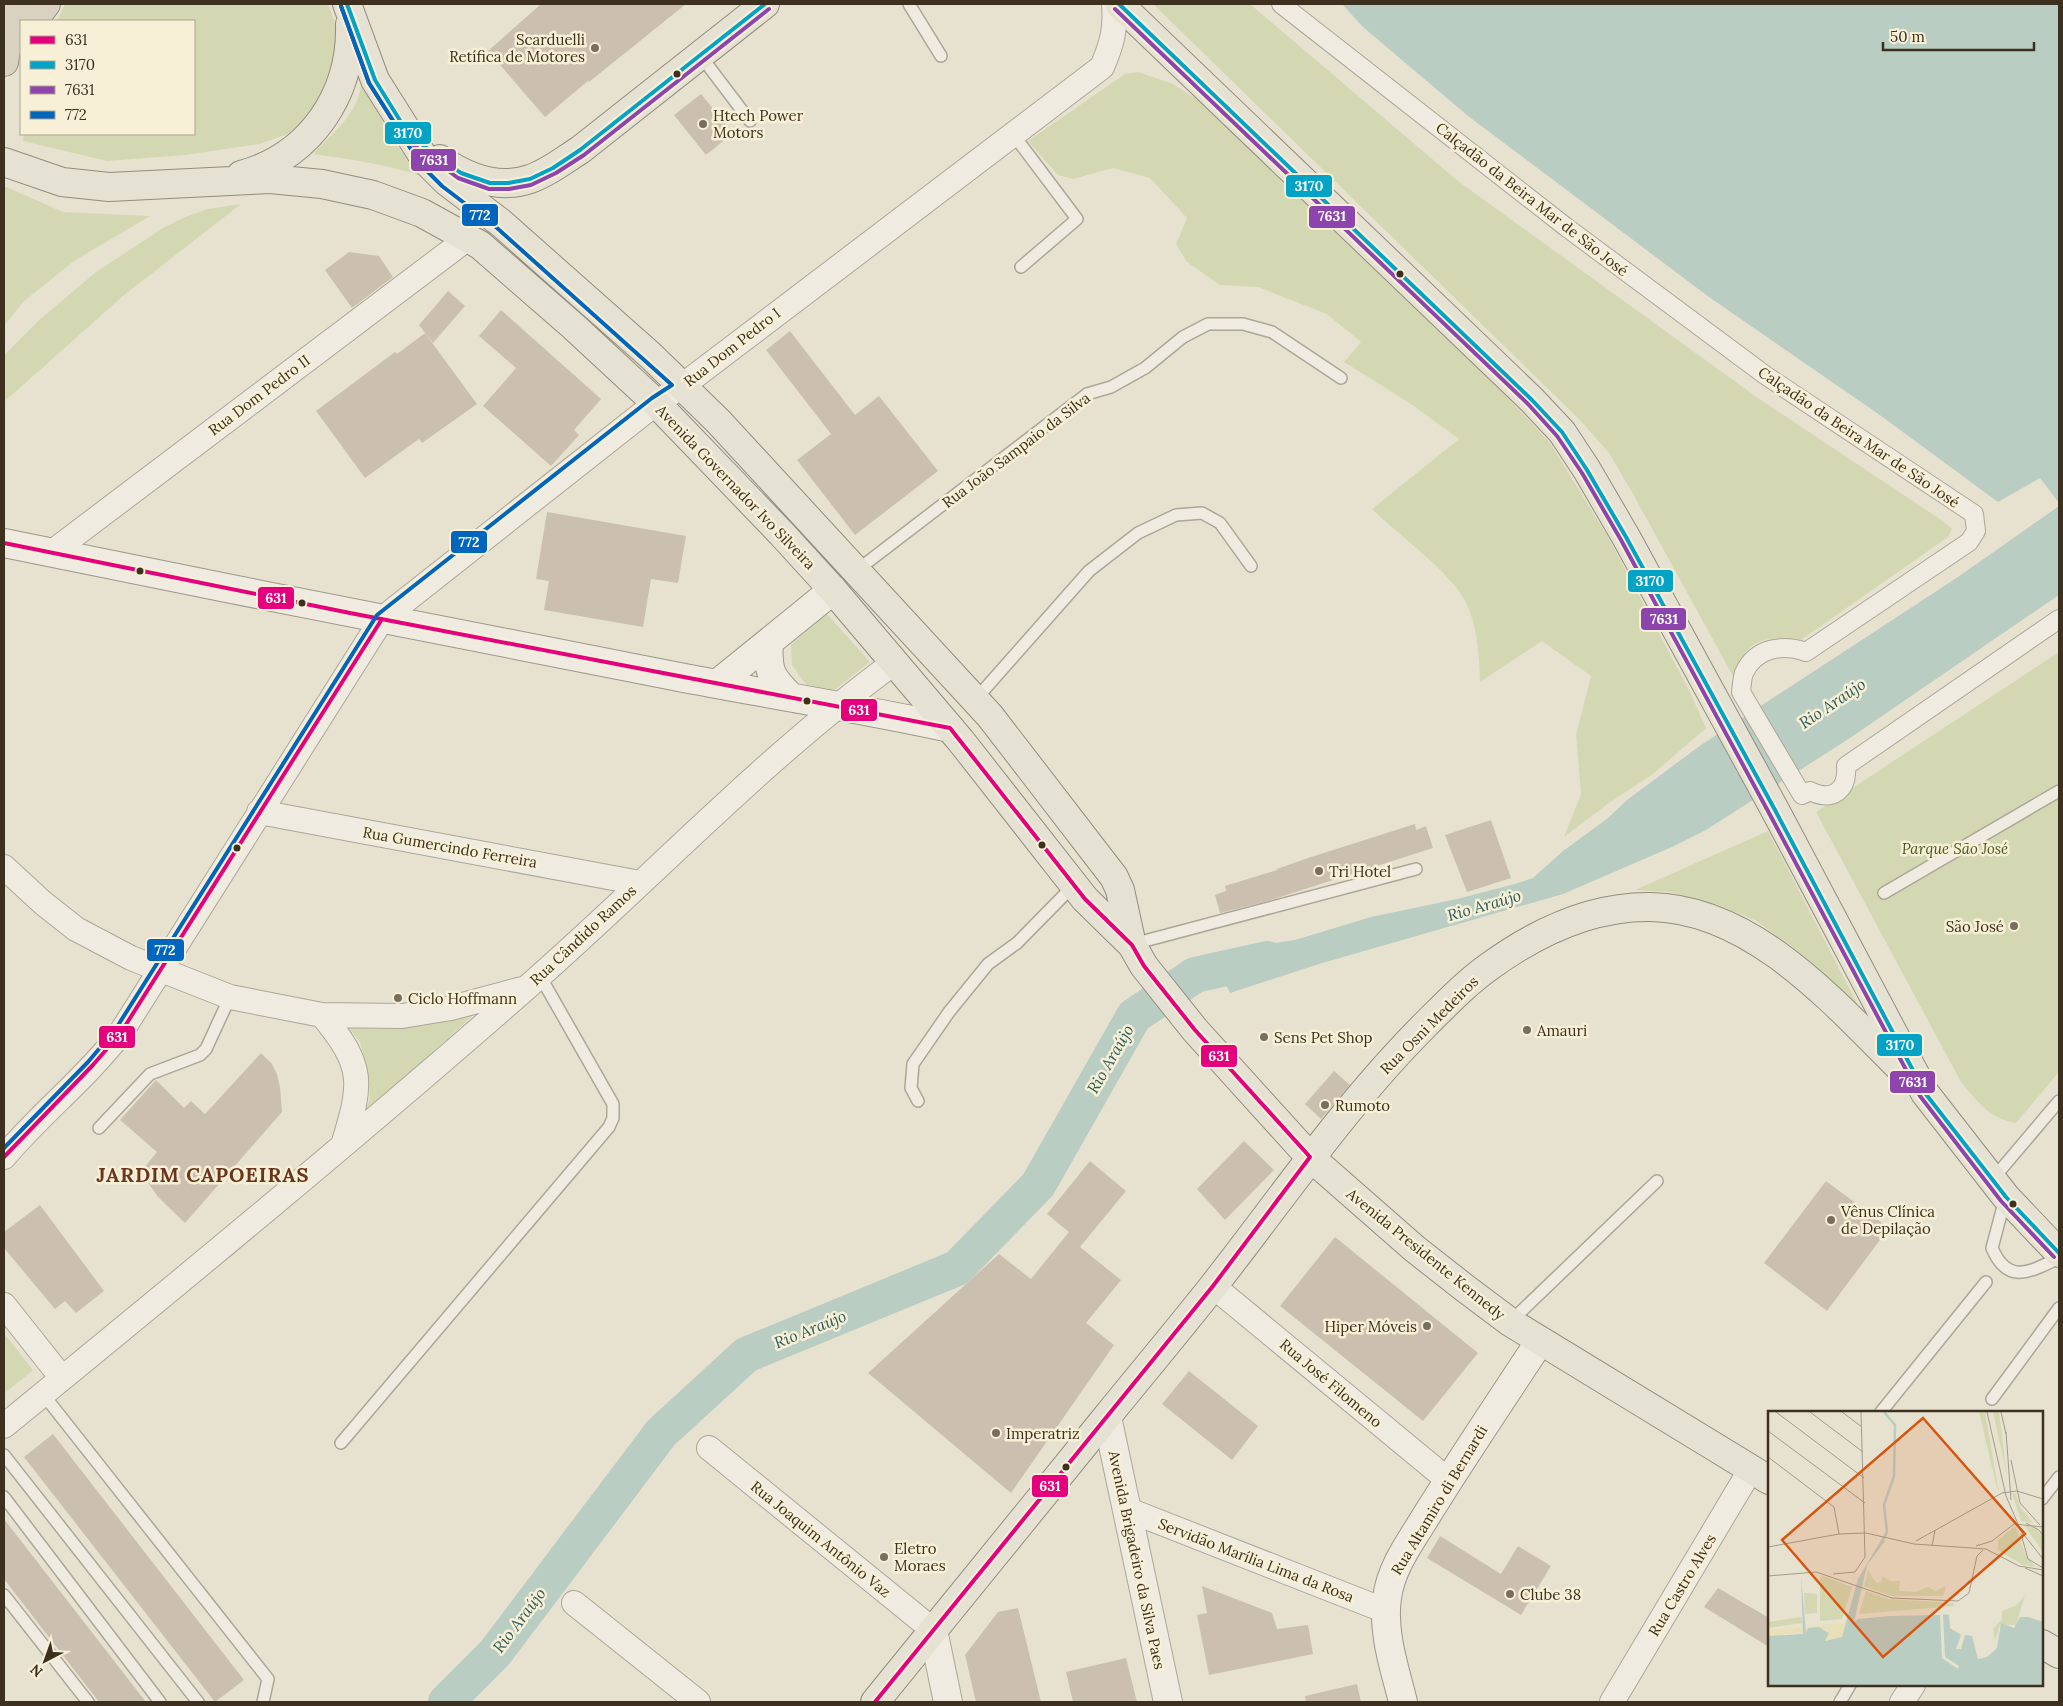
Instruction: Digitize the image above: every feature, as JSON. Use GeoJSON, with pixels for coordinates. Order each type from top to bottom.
{"type":"FeatureCollection","features":[{"type":"Feature","properties":{"kind":"highway"},"geometry":{"type":"LineString","coordinates":[[4,61],[14,4]]}},
{"type":"Feature","properties":{"kind":"highway"},"geometry":{"type":"LineString","coordinates":[[34,20],[46,4]]}},
{"type":"Feature","properties":{"kind":"highway"},"geometry":{"type":"LineString","coordinates":[[4,61],[20,38]]}},
{"type":"Feature","properties":{"kind":"main road"},"geometry":{"type":"LineString","coordinates":[[409,135],[461,173],[490,183],[530,180],[553,168],[580,150],[765,4]]}},
{"type":"Feature","properties":{"kind":"main road"},"geometry":{"type":"LineString","coordinates":[[1120,4],[1525,394],[1562,432],[1616,520],[1775,810],[1925,1092],[1999,1188],[2059,1253]]}},
{"type":"Feature","properties":{"kind":"main road"},"geometry":{"type":"LineString","coordinates":[[218,181],[247,173],[274,162],[299,146],[319,125],[335,100],[346,72],[351,43],[348,9]]}},
{"type":"Feature","properties":{"kind":"main road","name":"Avenida Governador Ivo Silveira"},"geometry":{"type":"LineString","coordinates":[[348,9],[375,80],[426,161],[446,180],[502,223],[650,355],[718,421],[990,716],[1114,877],[1120,890],[1138,955]]}},
{"type":"Feature","properties":{"kind":"main road","name":"Avenida Governador Ivo Silveira"},"geometry":{"type":"LineString","coordinates":[[4,162],[62,182],[109,188],[270,179],[331,186],[373,195],[422,213],[480,245],[573,326],[656,403],[833,590],[950,728],[1074,885],[1138,955]]}},
{"type":"Feature","properties":{"kind":"main road"},"geometry":{"type":"LineString","coordinates":[[4,543],[717,684],[950,728]]}},
{"type":"Feature","properties":{"kind":"main road"},"geometry":{"type":"LineString","coordinates":[[717,684],[856,572]]}},
{"type":"Feature","properties":{"kind":"main road"},"geometry":{"type":"LineString","coordinates":[[769,642],[768,663],[776,682],[791,697]]}},
{"type":"Feature","properties":{"kind":"main road","name":"Rua Osni Medeiros"},"geometry":{"type":"LineString","coordinates":[[875,1702],[1213,1286],[1310,1157],[1395,1056],[1453,997],[1488,968],[1550,929],[1584,916],[1617,909],[1651,907],[1682,911],[1720,922],[1762,943],[1803,976],[1925,1092]]}},
{"type":"Feature","properties":{"kind":"main road","name":"Avenida Presidente Kennedy"},"geometry":{"type":"LineString","coordinates":[[1138,955],[1195,1030],[1310,1157],[1415,1249],[1510,1322],[1760,1474]]}},
{"type":"Feature","properties":{"kind":"main road","name":"Rua Altamiro di Bernardi"},"geometry":{"type":"LineString","coordinates":[[1403,1702],[1388,1640],[1386,1611],[1390,1583],[1397,1564],[1448,1480],[1540,1341]]}},
{"type":"Feature","properties":{"kind":"main road","name":"Avenida Brigadeiro da Silva Paes"},"geometry":{"type":"LineString","coordinates":[[1107,1417],[1168,1702]]}},
{"type":"Feature","properties":{"kind":"main road"},"geometry":{"type":"LineString","coordinates":[[933,1630],[948,1702]]}},
{"type":"Feature","properties":{"kind":"main road"},"geometry":{"type":"LineString","coordinates":[[2043,1645],[2059,1654]]}},
{"type":"Feature","properties":{"kind":"street","name":"Rua Dom Pedro I"},"geometry":{"type":"LineString","coordinates":[[4,1157],[24,1133],[100,1059],[134,1013],[382,618],[656,403],[682,386],[1102,66],[1112,45],[1115,21],[1114,4]]}},
{"type":"Feature","properties":{"kind":"street","name":"Calçadão da Beira Mar de São José"},"geometry":{"type":"LineString","coordinates":[[1281,4],[1566,227],[1749,363],[1974,514],[1976,531],[1969,542],[1806,652],[1792,647],[1777,647],[1763,652],[1752,661],[1744,674],[1741,692],[1802,795],[1810,791],[1819,795],[1829,796],[1838,792],[1844,785],[1847,775],[1846,766],[2059,619]]}},
{"type":"Feature","properties":{"kind":"street","name":"Rua Dom Pedro II"},"geometry":{"type":"LineString","coordinates":[[51,553],[468,238]]}},
{"type":"Feature","properties":{"kind":"street","name":"Rua Cândido Ramos"},"geometry":{"type":"LineString","coordinates":[[4,867],[43,904],[76,929],[131,958],[230,997],[322,1015],[402,1016],[451,1008],[533,982],[766,767],[838,706],[895,662]]}},
{"type":"Feature","properties":{"kind":"street","name":"Rua Gumercindo Ferreira"},"geometry":{"type":"LineString","coordinates":[[260,812],[640,882]]}},
{"type":"Feature","properties":{"kind":"street"},"geometry":{"type":"LineString","coordinates":[[4,1426],[343,1145],[533,982]]}},
{"type":"Feature","properties":{"kind":"street"},"geometry":{"type":"LineString","coordinates":[[322,1015],[343,1041],[352,1060],[357,1078],[356,1104],[343,1145]]}},
{"type":"Feature","properties":{"kind":"street","name":"Rua José Filomeno"},"geometry":{"type":"LineString","coordinates":[[1213,1286],[1448,1480]]}},
{"type":"Feature","properties":{"kind":"street"},"geometry":{"type":"LineString","coordinates":[[4,1305],[62,1378]]}},
{"type":"Feature","properties":{"kind":"street","name":"Rua Joaquim Antônio Vaz"},"geometry":{"type":"LineString","coordinates":[[709,1448],[933,1630]]}},
{"type":"Feature","properties":{"kind":"street","name":"Rua Castro Alves"},"geometry":{"type":"LineString","coordinates":[[1612,1702],[1760,1474]]}},
{"type":"Feature","properties":{"kind":"street","name":"Servidão Marília Lima da Rosa"},"geometry":{"type":"LineString","coordinates":[[1126,1509],[1386,1611]]}},
{"type":"Feature","properties":{"kind":"street"},"geometry":{"type":"LineString","coordinates":[[574,1603],[698,1702]]}},
{"type":"Feature","properties":{"kind":"street"},"geometry":{"type":"LineString","coordinates":[[1902,1702],[1912,1686]]}},
{"type":"Feature","properties":{"kind":"lane"},"geometry":{"type":"LineString","coordinates":[[909,4],[941,56]]}},
{"type":"Feature","properties":{"kind":"lane"},"geometry":{"type":"LineString","coordinates":[[700,55],[750,121]]}},
{"type":"Feature","properties":{"kind":"lane"},"geometry":{"type":"LineString","coordinates":[[1013,134],[1078,218],[1021,267]]}},
{"type":"Feature","properties":{"kind":"lane","name":"Rua João Sampaio da Silva"},"geometry":{"type":"LineString","coordinates":[[856,572],[1087,394],[1112,387],[1145,368],[1183,337],[1208,324],[1243,324],[1272,332],[1341,378]]}},
{"type":"Feature","properties":{"kind":"lane"},"geometry":{"type":"LineString","coordinates":[[975,700],[1089,571],[1138,533],[1176,514],[1202,513],[1220,523],[1251,566]]}},
{"type":"Feature","properties":{"kind":"lane"},"geometry":{"type":"LineString","coordinates":[[1884,893],[2059,791]]}},
{"type":"Feature","properties":{"kind":"lane"},"geometry":{"type":"LineString","coordinates":[[1138,955],[1416,869]]}},
{"type":"Feature","properties":{"kind":"lane"},"geometry":{"type":"LineString","coordinates":[[918,1101],[911,1088],[914,1064],[950,1012],[988,964],[1017,943],[1074,885]]}},
{"type":"Feature","properties":{"kind":"lane"},"geometry":{"type":"LineString","coordinates":[[341,1443],[609,1127],[613,1118],[612,1104],[533,982]]}},
{"type":"Feature","properties":{"kind":"lane"},"geometry":{"type":"LineString","coordinates":[[99,1128],[150,1074],[200,1055],[206,1049],[230,997]]}},
{"type":"Feature","properties":{"kind":"lane"},"geometry":{"type":"LineString","coordinates":[[2059,1101],[1999,1188],[1992,1248],[2000,1265],[2012,1272],[2030,1272],[2059,1258]]}},
{"type":"Feature","properties":{"kind":"lane"},"geometry":{"type":"LineString","coordinates":[[1510,1322],[1657,1181]]}},
{"type":"Feature","properties":{"kind":"lane"},"geometry":{"type":"LineString","coordinates":[[1883,1411],[1986,1282]]}},
{"type":"Feature","properties":{"kind":"lane"},"geometry":{"type":"LineString","coordinates":[[1992,1399],[2058,1306]]}},
{"type":"Feature","properties":{"kind":"lane"},"geometry":{"type":"LineString","coordinates":[[43,1394],[268,1679],[263,1702]]}},
{"type":"Feature","properties":{"kind":"lane"},"geometry":{"type":"LineString","coordinates":[[4,1455],[198,1702]]}},
{"type":"Feature","properties":{"kind":"lane"},"geometry":{"type":"LineString","coordinates":[[2043,1498],[2059,1477]]}},
{"type":"Feature","properties":{"kind":"lane"},"geometry":{"type":"LineString","coordinates":[[4,1497],[160,1702]]}},
{"type":"Feature","properties":{"kind":"lane"},"geometry":{"type":"LineString","coordinates":[[4,1595],[88,1702]]}},
{"type":"Feature","properties":{"kind":"lane"},"geometry":{"type":"LineString","coordinates":[[1840,1702],[1849,1686]]}},
{"type":"Feature","properties":{"kind":"green space"},"geometry":{"type":"Polygon","coordinates":[[[65,4],[328,4],[337,28],[340,63],[327,101],[293,132],[259,144],[185,155],[107,161],[23,141],[24,135],[195,135],[195,20],[57,20],[65,4]]]}},
{"type":"Feature","properties":{"kind":"green space"},"geometry":{"type":"Polygon","coordinates":[[[1153,4],[1250,4],[1458,181],[1758,398],[1943,521],[1952,529],[1948,537],[1798,642],[1775,638],[1757,643],[1743,656],[1734,678],[1609,453],[1579,419],[1153,4]]]}},
{"type":"Feature","properties":{"kind":"green space"},"geometry":{"type":"Polygon","coordinates":[[[1138,72],[1173,84],[1204,104],[1504,393],[1550,443],[1608,537],[1688,688],[1706,728],[1653,774],[1609,803],[1564,837],[1581,794],[1576,734],[1591,676],[1542,641],[1480,682],[1476,634],[1469,610],[1458,590],[1428,558],[1372,509],[1459,439],[1411,404],[1344,362],[1361,342],[1327,314],[1258,287],[1220,285],[1187,262],[1176,244],[1187,218],[1150,178],[1113,168],[1073,179],[1058,175],[1028,141],[1125,74],[1138,72]]]}},
{"type":"Feature","properties":{"kind":"green space"},"geometry":{"type":"Polygon","coordinates":[[[362,81],[388,130],[419,175],[379,165],[313,154],[351,113],[360,93],[362,81]]]}},
{"type":"Feature","properties":{"kind":"green space"},"geometry":{"type":"Polygon","coordinates":[[[4,186],[63,212],[150,216],[74,261],[23,302],[4,326],[4,186]]]}},
{"type":"Feature","properties":{"kind":"green space"},"geometry":{"type":"Polygon","coordinates":[[[241,204],[123,296],[4,402],[4,355],[39,320],[96,272],[163,228],[185,217],[208,209],[241,204]]]}},
{"type":"Feature","properties":{"kind":"green space"},"geometry":{"type":"Polygon","coordinates":[[[827,614],[870,662],[833,691],[807,686],[792,665],[791,644],[827,614]]]}},
{"type":"Feature","properties":{"kind":"green space","name":"Parque São José"},"geometry":{"type":"Polygon","coordinates":[[[2059,652],[2059,1072],[2016,1123],[2006,1121],[1984,1108],[1961,1082],[1816,812],[2059,652]]]}},
{"type":"Feature","properties":{"kind":"green space"},"geometry":{"type":"Polygon","coordinates":[[[1768,831],[1859,1007],[1792,947],[1755,920],[1718,905],[1670,892],[1635,890],[1768,831]]]}},
{"type":"Feature","properties":{"kind":"green space"},"geometry":{"type":"Polygon","coordinates":[[[489,1001],[366,1112],[370,1097],[368,1072],[360,1042],[347,1026],[373,1029],[449,1018],[489,1001]]]}},
{"type":"Feature","properties":{"kind":"green space"},"geometry":{"type":"Polygon","coordinates":[[[4,1333],[33,1370],[4,1394],[4,1333]]]}},
{"type":"Feature","properties":{"kind":"water"},"geometry":{"type":"Polygon","coordinates":[[[1342,4],[2059,4],[2059,503],[2040,478],[1998,502],[1877,413],[1709,297],[1468,116],[1363,27],[1342,4]]]}},
{"type":"Feature","properties":{"kind":"water"},"geometry":{"type":"Polygon","coordinates":[[[2059,506],[2059,595],[1847,740],[1706,830],[1672,847],[1563,894],[1319,964],[1230,993],[1211,953],[1295,940],[1371,917],[1457,899],[1533,878],[1563,851],[1608,818],[1627,800],[1701,745],[1958,577],[2059,506]]]}},
{"type":"Feature","properties":{"kind":"building"},"geometry":{"type":"Polygon","coordinates":[[[541,4],[686,4],[545,117],[488,51],[541,4]]]}},
{"type":"Feature","properties":{"kind":"building","name":"Htech Power Motors"},"geometry":{"type":"Polygon","coordinates":[[[701,94],[733,133],[706,155],[674,115],[701,94]]]}},
{"type":"Feature","properties":{"kind":"building"},"geometry":{"type":"Polygon","coordinates":[[[349,252],[379,256],[393,277],[352,308],[325,270],[349,252]]]}},
{"type":"Feature","properties":{"kind":"building"},"geometry":{"type":"Polygon","coordinates":[[[448,291],[465,306],[433,343],[419,325],[448,291]]]}},
{"type":"Feature","properties":{"kind":"building"},"geometry":{"type":"Polygon","coordinates":[[[501,310],[601,399],[574,430],[579,435],[551,466],[483,406],[516,368],[479,336],[501,310]]]}},
{"type":"Feature","properties":{"kind":"building"},"geometry":{"type":"Polygon","coordinates":[[[790,331],[855,415],[879,396],[938,471],[855,535],[797,460],[831,434],[766,350],[790,331]]]}},
{"type":"Feature","properties":{"kind":"building"},"geometry":{"type":"Polygon","coordinates":[[[425,333],[477,404],[422,443],[419,439],[365,478],[316,411],[395,352],[397,354],[425,333]]]}},
{"type":"Feature","properties":{"kind":"building"},"geometry":{"type":"Polygon","coordinates":[[[547,512],[686,536],[678,583],[651,579],[643,627],[544,610],[549,581],[536,579],[547,512]]]}},
{"type":"Feature","properties":{"kind":"building"},"geometry":{"type":"Polygon","coordinates":[[[1491,820],[1511,878],[1467,892],[1445,835],[1491,820]]]}},
{"type":"Feature","properties":{"kind":"building","name":"Tri Hotel"},"geometry":{"type":"Polygon","coordinates":[[[1415,824],[1416,830],[1426,826],[1433,848],[1268,901],[1220,913],[1215,895],[1226,891],[1225,886],[1415,824]]]}},
{"type":"Feature","properties":{"kind":"building"},"geometry":{"type":"Polygon","coordinates":[[[261,1053],[272,1064],[277,1074],[282,1112],[185,1223],[158,1197],[149,1184],[144,1168],[157,1152],[120,1120],[156,1080],[184,1108],[191,1101],[205,1114],[261,1053]]]}},
{"type":"Feature","properties":{"kind":"building"},"geometry":{"type":"Polygon","coordinates":[[[1334,1071],[1350,1085],[1321,1119],[1305,1104],[1334,1071]]]}},
{"type":"Feature","properties":{"kind":"building"},"geometry":{"type":"Polygon","coordinates":[[[1244,1141],[1274,1170],[1225,1220],[1197,1189],[1244,1141]]]}},
{"type":"Feature","properties":{"kind":"building","name":"Imperatriz"},"geometry":{"type":"Polygon","coordinates":[[[1090,1161],[1126,1191],[1080,1247],[1121,1280],[1086,1323],[1114,1345],[1011,1493],[868,1373],[999,1254],[1031,1279],[1069,1232],[1047,1214],[1090,1161]]]}},
{"type":"Feature","properties":{"kind":"building"},"geometry":{"type":"Polygon","coordinates":[[[1826,1181],[1889,1228],[1827,1311],[1764,1263],[1826,1181]]]}},
{"type":"Feature","properties":{"kind":"building"},"geometry":{"type":"Polygon","coordinates":[[[40,1205],[104,1291],[76,1313],[65,1301],[55,1309],[4,1248],[4,1232],[40,1205]]]}},
{"type":"Feature","properties":{"kind":"building"},"geometry":{"type":"Polygon","coordinates":[[[1335,1237],[1478,1353],[1423,1421],[1280,1306],[1335,1237]]]}},
{"type":"Feature","properties":{"kind":"building"},"geometry":{"type":"Polygon","coordinates":[[[1189,1371],[1258,1426],[1232,1460],[1162,1404],[1189,1371]]]}},
{"type":"Feature","properties":{"kind":"building"},"geometry":{"type":"Polygon","coordinates":[[[53,1434],[244,1680],[215,1702],[24,1457],[53,1434]]]}},
{"type":"Feature","properties":{"kind":"building"},"geometry":{"type":"Polygon","coordinates":[[[4,1519],[146,1702],[99,1702],[4,1579],[4,1519]]]}},
{"type":"Feature","properties":{"kind":"building","name":"Clube 38"},"geometry":{"type":"Polygon","coordinates":[[[1440,1536],[1501,1574],[1518,1546],[1551,1566],[1521,1615],[1427,1558],[1440,1536]]]}},
{"type":"Feature","properties":{"kind":"building"},"geometry":{"type":"Polygon","coordinates":[[[1202,1586],[1272,1613],[1277,1629],[1308,1625],[1313,1654],[1209,1675],[1197,1615],[1207,1613],[1202,1586]]]}},
{"type":"Feature","properties":{"kind":"building"},"geometry":{"type":"Polygon","coordinates":[[[1718,1588],[1768,1617],[1768,1646],[1704,1607],[1718,1588]]]}},
{"type":"Feature","properties":{"kind":"building"},"geometry":{"type":"Polygon","coordinates":[[[1018,1608],[1041,1702],[976,1702],[965,1655],[998,1612],[1018,1608]]]}},
{"type":"Feature","properties":{"kind":"building"},"geometry":{"type":"Polygon","coordinates":[[[1126,1658],[1137,1702],[1073,1702],[1066,1672],[1126,1658]]]}},
{"type":"Feature","properties":{"kind":"building"},"geometry":{"type":"Polygon","coordinates":[[[1357,1684],[1361,1702],[1306,1702],[1305,1696],[1357,1684]]]}},
{"type":"Feature","properties":{"kind":"waterway","name":"Rio Araújo"},"geometry":{"type":"LineString","coordinates":[[446,1702],[495,1653],[661,1433],[746,1355],[957,1268],[1038,1185],[1134,1016],[1195,975],[1267,959]]}},
{"type":"Feature","properties":{"kind":"transit line","name":"3170"},"geometry":{"type":"LineString","coordinates":[[347,4],[375,80],[409,135],[461,173],[490,183],[508,183],[530,179],[553,168],[580,150],[765,4]]}},
{"type":"Feature","properties":{"kind":"transit line","name":"3170"},"geometry":{"type":"LineString","coordinates":[[1119,4],[1532,400],[1562,432],[1587,470],[1626,537],[1775,810],[1925,1093],[2006,1197],[2059,1253]]}},
{"type":"Feature","properties":{"kind":"transit line","name":"7631"},"geometry":{"type":"LineString","coordinates":[[341,6],[369,83],[404,138],[458,178],[489,189],[509,189],[531,185],[556,173],[584,155],[769,9]]}},
{"type":"Feature","properties":{"kind":"transit line","name":"772"},"geometry":{"type":"LineString","coordinates":[[4,1148],[88,1062],[115,1030],[377,615],[652,398],[672,385],[497,228],[442,186],[421,165],[369,83],[341,6]]}},
{"type":"Feature","properties":{"kind":"transit line","name":"7631"},"geometry":{"type":"LineString","coordinates":[[1115,9],[1528,404],[1557,436],[1582,473],[1621,540],[1920,1096],[2001,1201],[2054,1257]]}},
{"type":"Feature","properties":{"kind":"transit line","name":"631"},"geometry":{"type":"LineString","coordinates":[[4,543],[350,613],[950,728],[1085,899],[1132,945],[1144,966],[1195,1030],[1310,1157],[1213,1286],[875,1702]]}},
{"type":"Feature","properties":{"kind":"transit line","name":"631"},"geometry":{"type":"LineString","coordinates":[[4,1157],[92,1066],[120,1034],[382,619]]}},
{"type":"Feature","properties":{"kind":"place","name":"Scarduelli Retífica de Motores"},"geometry":{"type":"Point","coordinates":[595,48]}},
{"type":"Feature","properties":{"kind":"place","name":"Htech Power Motors"},"geometry":{"type":"Point","coordinates":[703,124]}},
{"type":"Feature","properties":{"kind":"place","name":"Tri Hotel"},"geometry":{"type":"Point","coordinates":[1319,871]}},
{"type":"Feature","properties":{"kind":"place","name":"São José"},"geometry":{"type":"Point","coordinates":[2014,926]}},
{"type":"Feature","properties":{"kind":"place","name":"Ciclo Hoffmann"},"geometry":{"type":"Point","coordinates":[398,998]}},
{"type":"Feature","properties":{"kind":"place","name":"Amauri"},"geometry":{"type":"Point","coordinates":[1527,1030]}},
{"type":"Feature","properties":{"kind":"place","name":"Sens Pet Shop"},"geometry":{"type":"Point","coordinates":[1264,1037]}},
{"type":"Feature","properties":{"kind":"place","name":"Rumoto"},"geometry":{"type":"Point","coordinates":[1325,1105]}},
{"type":"Feature","properties":{"kind":"place","name":"Vênus Clínica de Depilação"},"geometry":{"type":"Point","coordinates":[1831,1220]}},
{"type":"Feature","properties":{"kind":"place","name":"Hiper Móveis"},"geometry":{"type":"Point","coordinates":[1427,1326]}},
{"type":"Feature","properties":{"kind":"place","name":"Imperatriz"},"geometry":{"type":"Point","coordinates":[996,1433]}},
{"type":"Feature","properties":{"kind":"place","name":"Eletro Moraes"},"geometry":{"type":"Point","coordinates":[884,1557]}},
{"type":"Feature","properties":{"kind":"place","name":"Clube 38"},"geometry":{"type":"Point","coordinates":[1510,1594]}},
{"type":"Feature","properties":{"kind":"district","name":"JARDIM CAPOEIRAS"},"geometry":{"type":"Point","coordinates":[203,1174]}}]}
